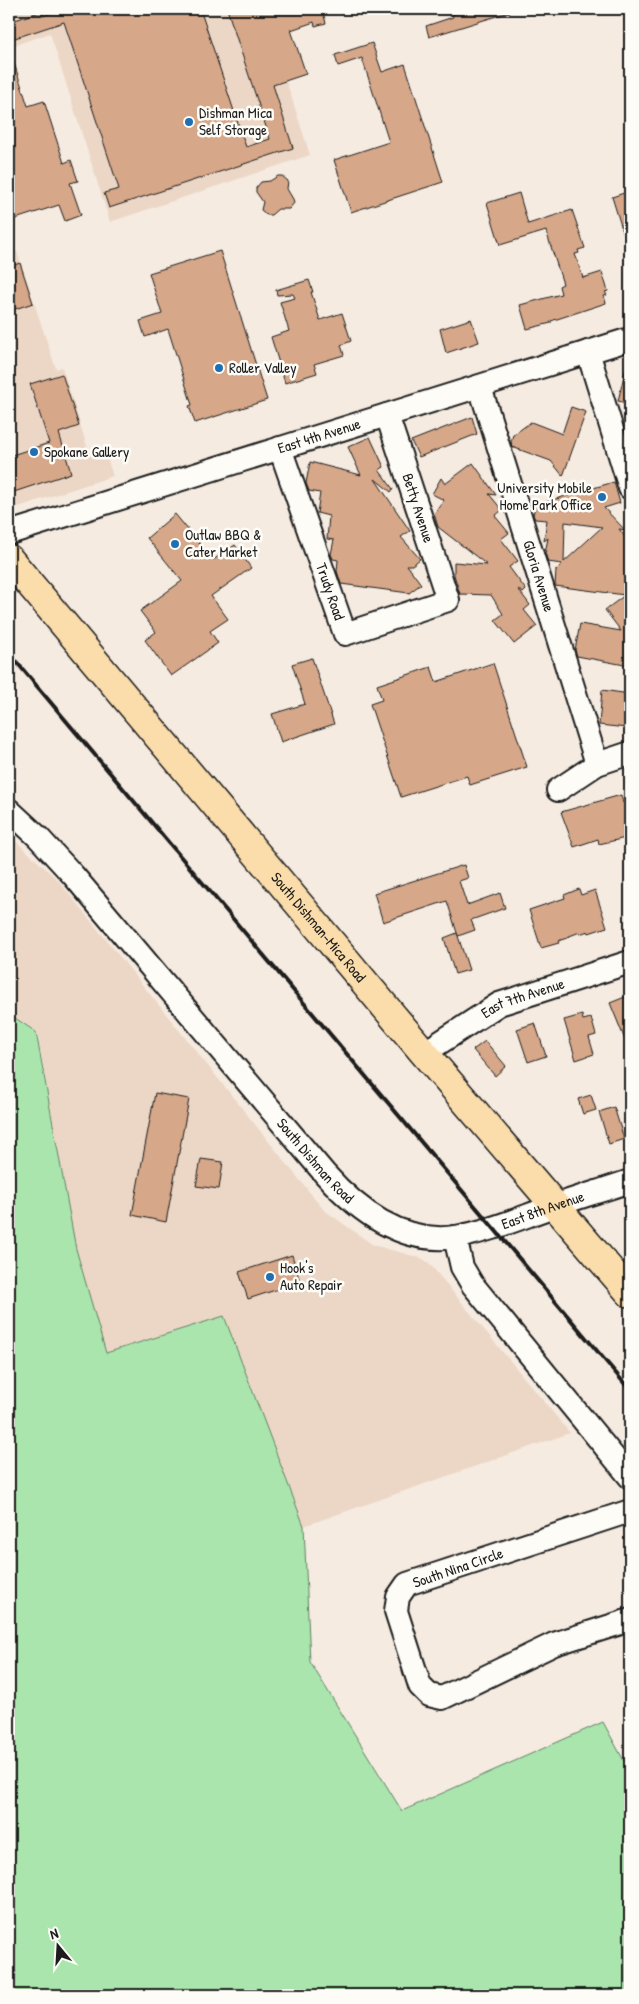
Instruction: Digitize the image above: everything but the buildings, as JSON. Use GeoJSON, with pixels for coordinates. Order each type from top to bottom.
{"type":"FeatureCollection","features":[{"type":"Feature","properties":{"kind":"main road","name":"South Dishman-Mica Road"},"geometry":{"type":"LineString","coordinates":[[9,559],[424,1053],[630,1294]]}},
{"type":"Feature","properties":{"kind":"street","name":"East 4th Avenue"},"geometry":{"type":"LineString","coordinates":[[9,533],[630,339]]}},
{"type":"Feature","properties":{"kind":"street"},"geometry":{"type":"LineString","coordinates":[[588,352],[630,488]]}},
{"type":"Feature","properties":{"kind":"street","name":"Gloria Avenue"},"geometry":{"type":"LineString","coordinates":[[480,387],[597,764]]}},
{"type":"Feature","properties":{"kind":"street","name":"Betty Avenue"},"geometry":{"type":"LineString","coordinates":[[388,415],[448,600]]}},
{"type":"Feature","properties":{"kind":"street","name":"Trudy Road"},"geometry":{"type":"LineString","coordinates":[[280,448],[344,634],[448,600]]}},
{"type":"Feature","properties":{"kind":"street"},"geometry":{"type":"LineString","coordinates":[[558,790],[597,764],[630,753]]}},
{"type":"Feature","properties":{"kind":"street","name":"South Dishman Road"},"geometry":{"type":"LineString","coordinates":[[9,810],[73,875],[324,1174],[351,1202],[378,1220],[402,1231],[422,1237],[454,1237]]}},
{"type":"Feature","properties":{"kind":"street","name":"East 7th Avenue"},"geometry":{"type":"LineString","coordinates":[[424,1053],[499,1004],[630,962]]}},
{"type":"Feature","properties":{"kind":"street","name":"East 8th Avenue"},"geometry":{"type":"LineString","coordinates":[[454,1237],[493,1228],[555,1205],[630,1181]]}},
{"type":"Feature","properties":{"kind":"street"},"geometry":{"type":"LineString","coordinates":[[454,1237],[462,1267],[472,1284],[630,1477]]}},
{"type":"Feature","properties":{"kind":"street","name":"South Nina Circle"},"geometry":{"type":"LineString","coordinates":[[630,1511],[407,1584],[398,1597],[396,1611],[420,1686],[429,1695],[442,1698],[554,1644],[630,1620]]}},
{"type":"Feature","properties":{"kind":"shaded area","name":"Dishman Mica Self Storage"},"geometry":{"type":"Polygon","coordinates":[[[9,9],[263,9],[310,155],[110,222],[50,33],[9,47],[9,9]]]}},
{"type":"Feature","properties":{"kind":"shaded area"},"geometry":{"type":"Polygon","coordinates":[[[17,251],[56,369],[62,367],[89,453],[104,449],[113,476],[9,510],[9,254],[17,251]]]}},
{"type":"Feature","properties":{"kind":"shaded area"},"geometry":{"type":"Polygon","coordinates":[[[9,835],[58,880],[324,1210],[373,1245],[421,1258],[429,1263],[570,1433],[304,1526],[224,1316],[106,1353],[76,1249],[37,1032],[9,1014],[9,835]]]}},
{"type":"Feature","properties":{"kind":"green space"},"geometry":{"type":"Polygon","coordinates":[[[9,1014],[36,1032],[76,1249],[106,1353],[224,1316],[304,1526],[310,1662],[402,1811],[603,1722],[630,1772],[630,1995],[9,1995],[9,1014]]]}},
{"type":"Feature","properties":{"kind":"railway"},"geometry":{"type":"LineString","coordinates":[[9,653],[630,1390]]}},
{"type":"Feature","properties":{"kind":"place","name":"Dishman Mica Self Storage"},"geometry":{"type":"Point","coordinates":[189,122]}},
{"type":"Feature","properties":{"kind":"place","name":"Roller Valley"},"geometry":{"type":"Point","coordinates":[219,368]}},
{"type":"Feature","properties":{"kind":"place","name":"Spokane Gallery"},"geometry":{"type":"Point","coordinates":[34,452]}},
{"type":"Feature","properties":{"kind":"place","name":"University Mobile Home Park Office"},"geometry":{"type":"Point","coordinates":[602,497]}},
{"type":"Feature","properties":{"kind":"place","name":"Outlaw BBQ & Cater Market"},"geometry":{"type":"Point","coordinates":[175,544]}},
{"type":"Feature","properties":{"kind":"place","name":"Hook's Auto Repair"},"geometry":{"type":"Point","coordinates":[270,1277]}}]}
